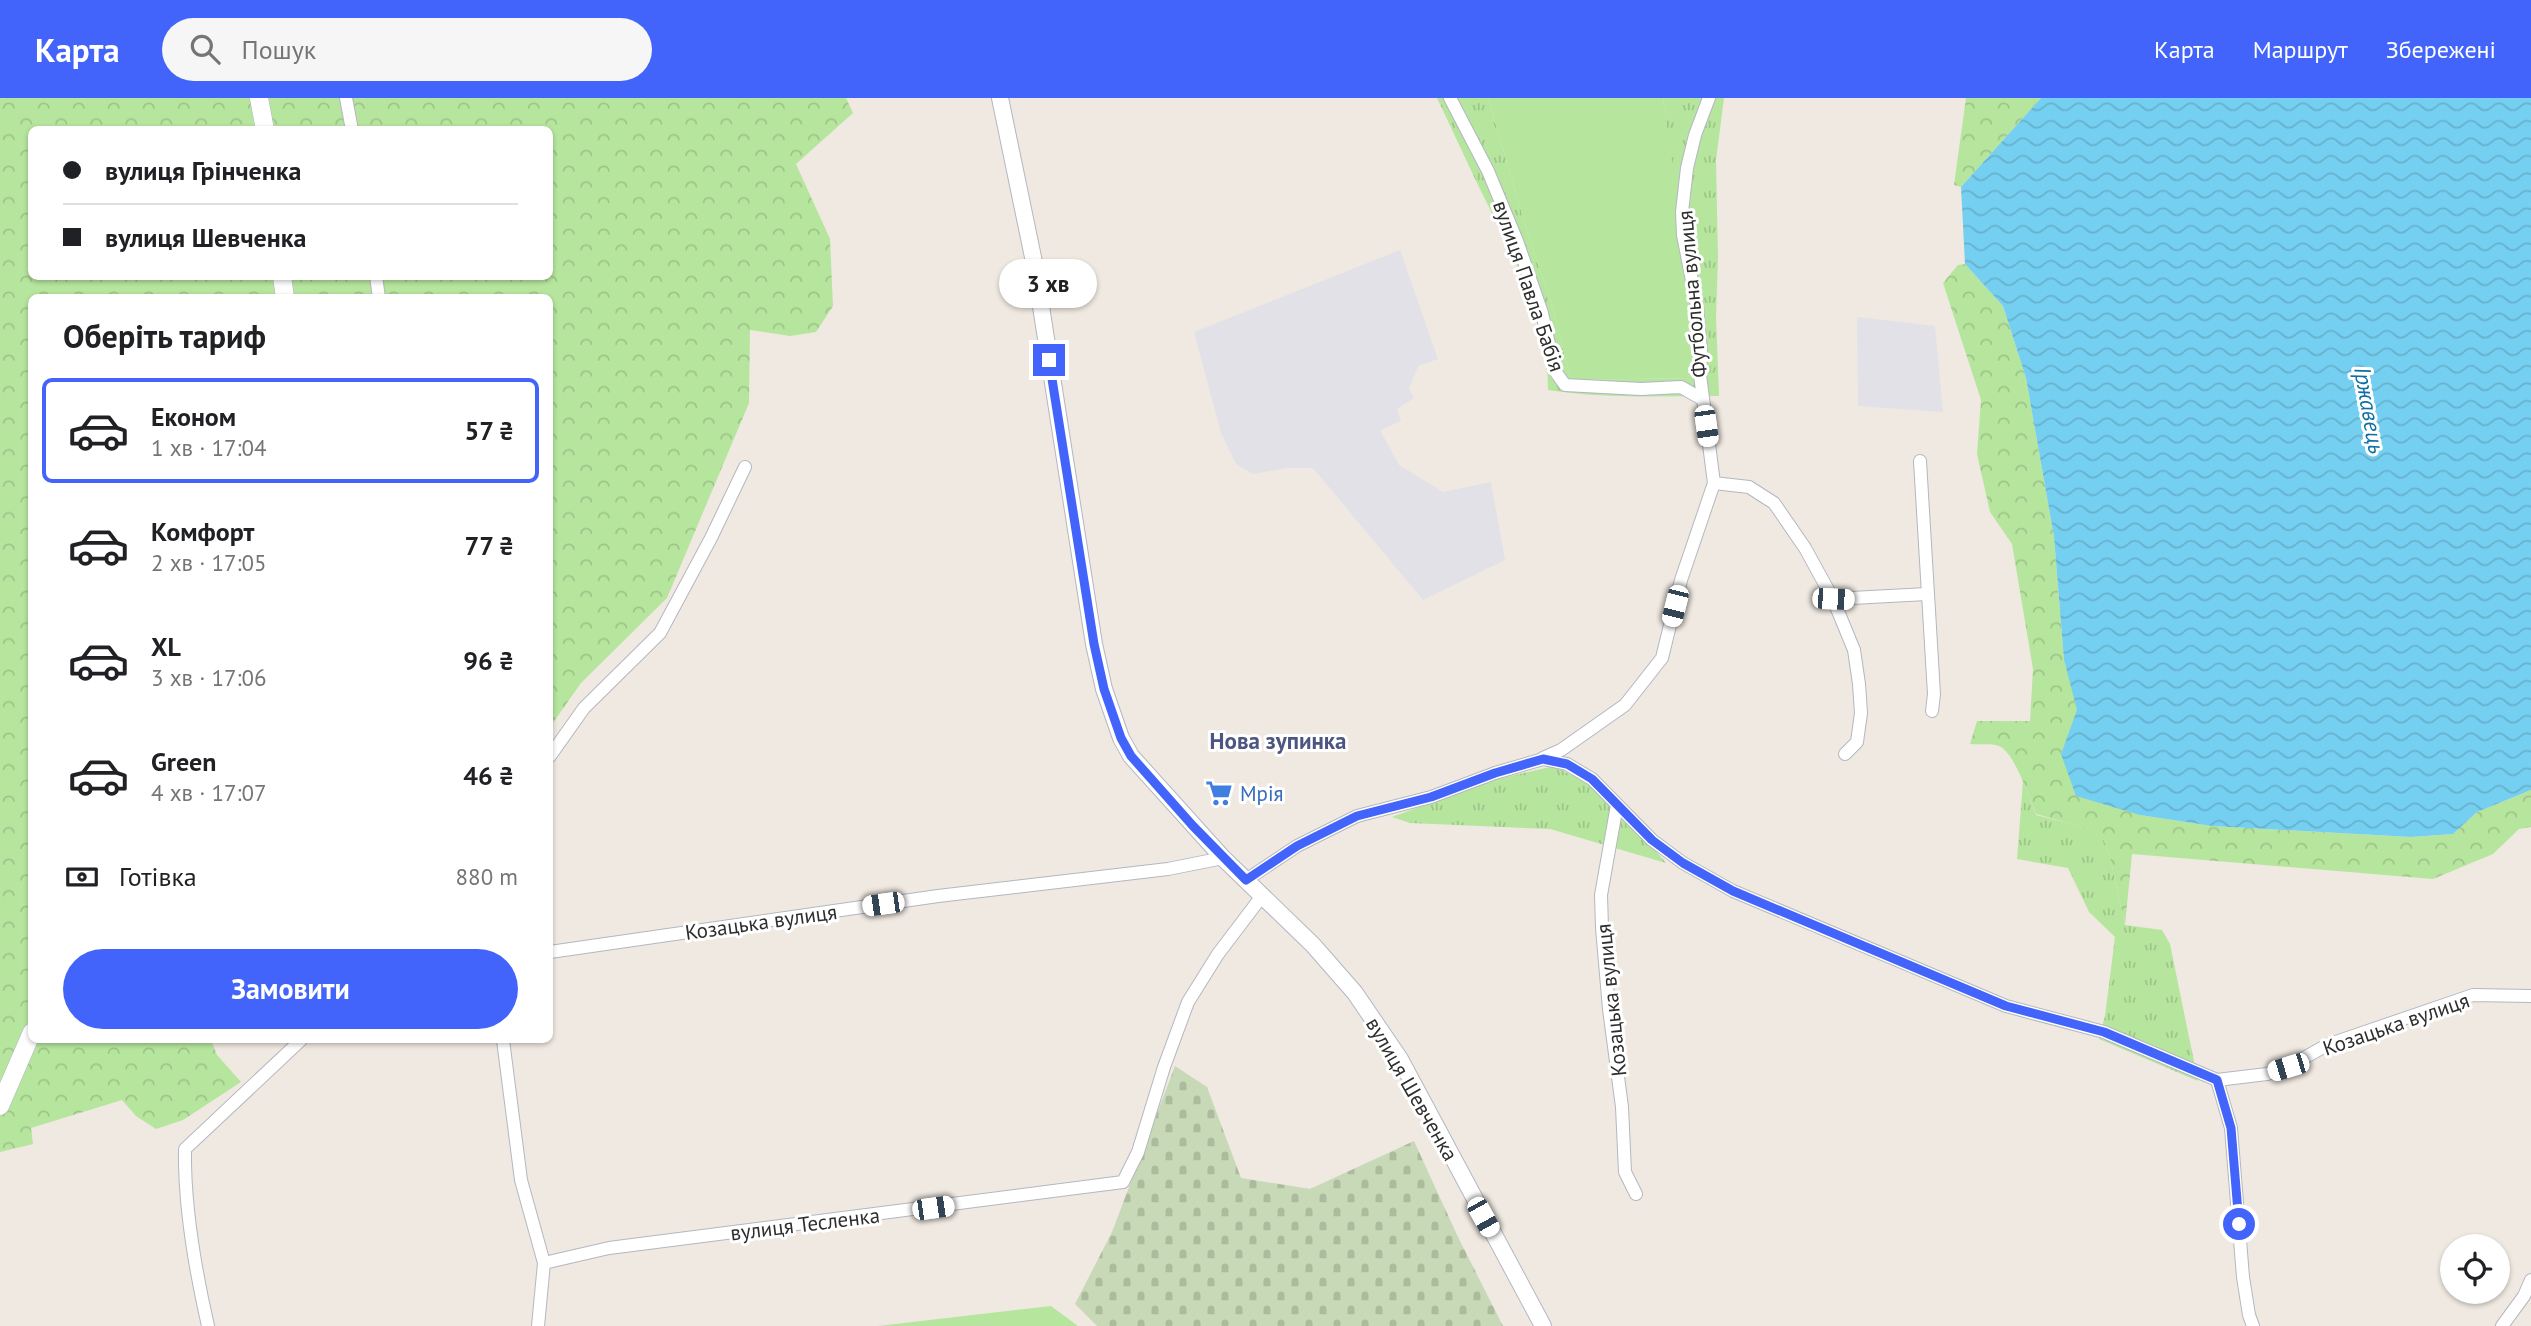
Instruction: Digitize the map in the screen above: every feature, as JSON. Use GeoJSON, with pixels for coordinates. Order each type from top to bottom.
{"type":"FeatureCollection","features":[{"type":"Feature","properties":{"kind":"main road"},"geometry":{"type":"LineString","coordinates":[[260,98],[264,126]]}},
{"type":"Feature","properties":{"kind":"main road"},"geometry":{"type":"LineString","coordinates":[[0,1106],[28,1041]]}},
{"type":"Feature","properties":{"kind":"street"},"geometry":{"type":"LineString","coordinates":[[346,98],[351,126]]}},
{"type":"Feature","properties":{"kind":"street","name":"вулиця Шевченка"},"geometry":{"type":"LineString","coordinates":[[1000,98],[1034,262],[1094,644],[1104,689],[1121,738],[1131,756],[1223,858],[1313,945],[1355,993],[1400,1059],[1543,1326]]}},
{"type":"Feature","properties":{"kind":"street","name":"вулиця Павла Бабія"},"geometry":{"type":"LineString","coordinates":[[1450,98],[1488,171],[1517,241],[1542,313],[1555,371],[1565,385],[1681,387],[1702,399]]}},
{"type":"Feature","properties":{"kind":"street","name":"Футбольна вулиця"},"geometry":{"type":"LineString","coordinates":[[1709,98],[1695,135],[1687,168],[1682,212],[1683,235],[1697,306],[1702,399],[1714,483]]}},
{"type":"Feature","properties":{"kind":"street"},"geometry":{"type":"LineString","coordinates":[[1920,461],[1934,694],[1932,710]]}},
{"type":"Feature","properties":{"kind":"street"},"geometry":{"type":"LineString","coordinates":[[553,752],[584,708],[660,633],[745,467]]}},
{"type":"Feature","properties":{"kind":"street"},"geometry":{"type":"LineString","coordinates":[[1246,880],[1297,846],[1357,816],[1431,797],[1495,773],[1543,759],[1561,750],[1625,705],[1661,658],[1681,580],[1714,483],[1749,487],[1774,503],[1805,548],[1833,599],[1854,650],[1860,684],[1861,713],[1857,743],[1845,754]]}},
{"type":"Feature","properties":{"kind":"street"},"geometry":{"type":"LineString","coordinates":[[1833,599],[1927,593]]}},
{"type":"Feature","properties":{"kind":"street","name":"Козацька вулиця"},"geometry":{"type":"LineString","coordinates":[[1543,759],[1567,764],[1592,779],[1652,840],[1683,863],[1733,891],[2006,1006],[2104,1032],[2217,1080],[2266,1074],[2288,1067],[2328,1045],[2473,995],[2531,996]]}},
{"type":"Feature","properties":{"kind":"street","name":"Козацька вулиця"},"geometry":{"type":"LineString","coordinates":[[1616,805],[1601,895],[1602,928],[1622,1107],[1625,1172],[1636,1194]]}},
{"type":"Feature","properties":{"kind":"street","name":"Козацька вулиця"},"geometry":{"type":"LineString","coordinates":[[553,952],[938,897],[1168,869],[1223,858]]}},
{"type":"Feature","properties":{"kind":"street","name":"вулиця Тесленка"},"geometry":{"type":"LineString","coordinates":[[544,1263],[609,1248],[1123,1182],[1138,1152],[1164,1067],[1188,1002],[1218,954],[1262,897]]}},
{"type":"Feature","properties":{"kind":"street"},"geometry":{"type":"LineString","coordinates":[[208,1326],[197,1275],[185,1173],[186,1149],[298,1043]]}},
{"type":"Feature","properties":{"kind":"street"},"geometry":{"type":"LineString","coordinates":[[503,1043],[521,1180],[544,1263],[538,1326]]}},
{"type":"Feature","properties":{"kind":"street"},"geometry":{"type":"LineString","coordinates":[[2217,1080],[2231,1128],[2243,1277],[2253,1326]]}},
{"type":"Feature","properties":{"kind":"street"},"geometry":{"type":"LineString","coordinates":[[2502,1326],[2524,1296],[2531,1280]]}},
{"type":"Feature","properties":{"kind":"shaded area"},"geometry":{"type":"Polygon","coordinates":[[[1400,250],[1438,359],[1418,366],[1409,389],[1414,398],[1397,409],[1401,421],[1380,430],[1399,465],[1443,492],[1491,482],[1505,560],[1423,600],[1313,468],[1287,468],[1253,474],[1236,464],[1221,433],[1194,332],[1400,250]]]}},
{"type":"Feature","properties":{"kind":"shaded area"},"geometry":{"type":"Polygon","coordinates":[[[1857,317],[1935,326],[1943,412],[1858,406],[1857,317]]]}},
{"type":"Feature","properties":{"kind":"green space"},"geometry":{"type":"Polygon","coordinates":[[[0,98],[846,98],[853,113],[796,164],[830,239],[833,306],[816,332],[790,336],[750,330],[749,403],[667,598],[581,683],[553,723],[553,294],[28,294],[28,1043],[212,1043],[217,1055],[241,1082],[183,1120],[156,1129],[136,1116],[122,1100],[31,1128],[33,1144],[0,1152],[0,98]]]}},
{"type":"Feature","properties":{"kind":"green space"},"geometry":{"type":"Polygon","coordinates":[[[1437,98],[1488,98],[1553,309],[1571,380],[1693,378],[1677,206],[1663,98],[1724,98],[1716,160],[1719,396],[1612,396],[1548,390],[1541,336],[1525,284],[1437,98]]]}},
{"type":"Feature","properties":{"kind":"green space"},"geometry":{"type":"Polygon","coordinates":[[[1488,98],[1663,98],[1691,298],[1696,352],[1693,378],[1571,380],[1553,309],[1488,98]]]}},
{"type":"Feature","properties":{"kind":"green space"},"geometry":{"type":"Polygon","coordinates":[[[1966,98],[2041,98],[1961,187],[1954,185],[1966,98]]]}},
{"type":"Feature","properties":{"kind":"green space"},"geometry":{"type":"Polygon","coordinates":[[[1965,264],[2003,306],[2026,378],[2054,537],[2064,660],[2078,710],[2061,754],[2140,815],[2212,826],[2411,837],[2453,834],[2477,812],[2531,790],[2531,827],[2519,829],[2493,854],[2433,879],[2132,854],[2125,925],[2109,853],[2100,832],[2036,814],[2016,766],[2005,750],[1996,745],[1970,744],[1977,721],[2030,721],[2033,669],[2012,544],[1990,512],[1977,454],[1981,400],[1943,283],[1958,265],[1965,264]]]}},
{"type":"Feature","properties":{"kind":"green space"},"geometry":{"type":"Polygon","coordinates":[[[1554,766],[1595,787],[1627,825],[1649,843],[1666,863],[1550,829],[1410,823],[1392,817],[1493,780],[1554,766]]]}},
{"type":"Feature","properties":{"kind":"green space"},"geometry":{"type":"Polygon","coordinates":[[[2023,781],[2036,815],[2100,831],[2109,853],[2125,925],[2162,930],[2170,944],[2198,1081],[2099,1039],[2105,1016],[2115,937],[2089,912],[2068,868],[2017,859],[2023,781]]]}},
{"type":"Feature","properties":{"kind":"green space"},"geometry":{"type":"Polygon","coordinates":[[[1175,1066],[1207,1087],[1241,1178],[1310,1189],[1414,1141],[1503,1326],[1097,1326],[1075,1304],[1112,1232],[1175,1066]]]}},
{"type":"Feature","properties":{"kind":"green space"},"geometry":{"type":"Polygon","coordinates":[[[1051,1306],[1078,1326],[878,1326],[1051,1306]]]}},
{"type":"Feature","properties":{"kind":"water","name":"Іржавець"},"geometry":{"type":"Polygon","coordinates":[[[2041,98],[2531,98],[2531,790],[2477,812],[2453,834],[2411,837],[2212,826],[2140,815],[2076,796],[2061,754],[2077,710],[2064,660],[2054,537],[2026,378],[2003,306],[1965,264],[1961,187],[2041,98]]]}},
{"type":"Feature","properties":{"kind":"place","name":"Мрія"},"geometry":{"type":"Point","coordinates":[1219,793]}},
{"type":"Feature","properties":{"kind":"district","name":"Нова зупинка"},"geometry":{"type":"Point","coordinates":[1278,740]}},
{"type":"Feature","properties":{"kind":"route"},"geometry":{"type":"LineString","coordinates":[[1049,360],[1094,644],[1104,689],[1121,738],[1131,756],[1178,810],[1246,880],[1297,846],[1357,816],[1431,797],[1495,773],[1543,759],[1567,764],[1592,779],[1652,840],[1683,863],[1733,891],[2006,1006],[2104,1032],[2217,1080],[2231,1128],[2239,1224]]}}]}
